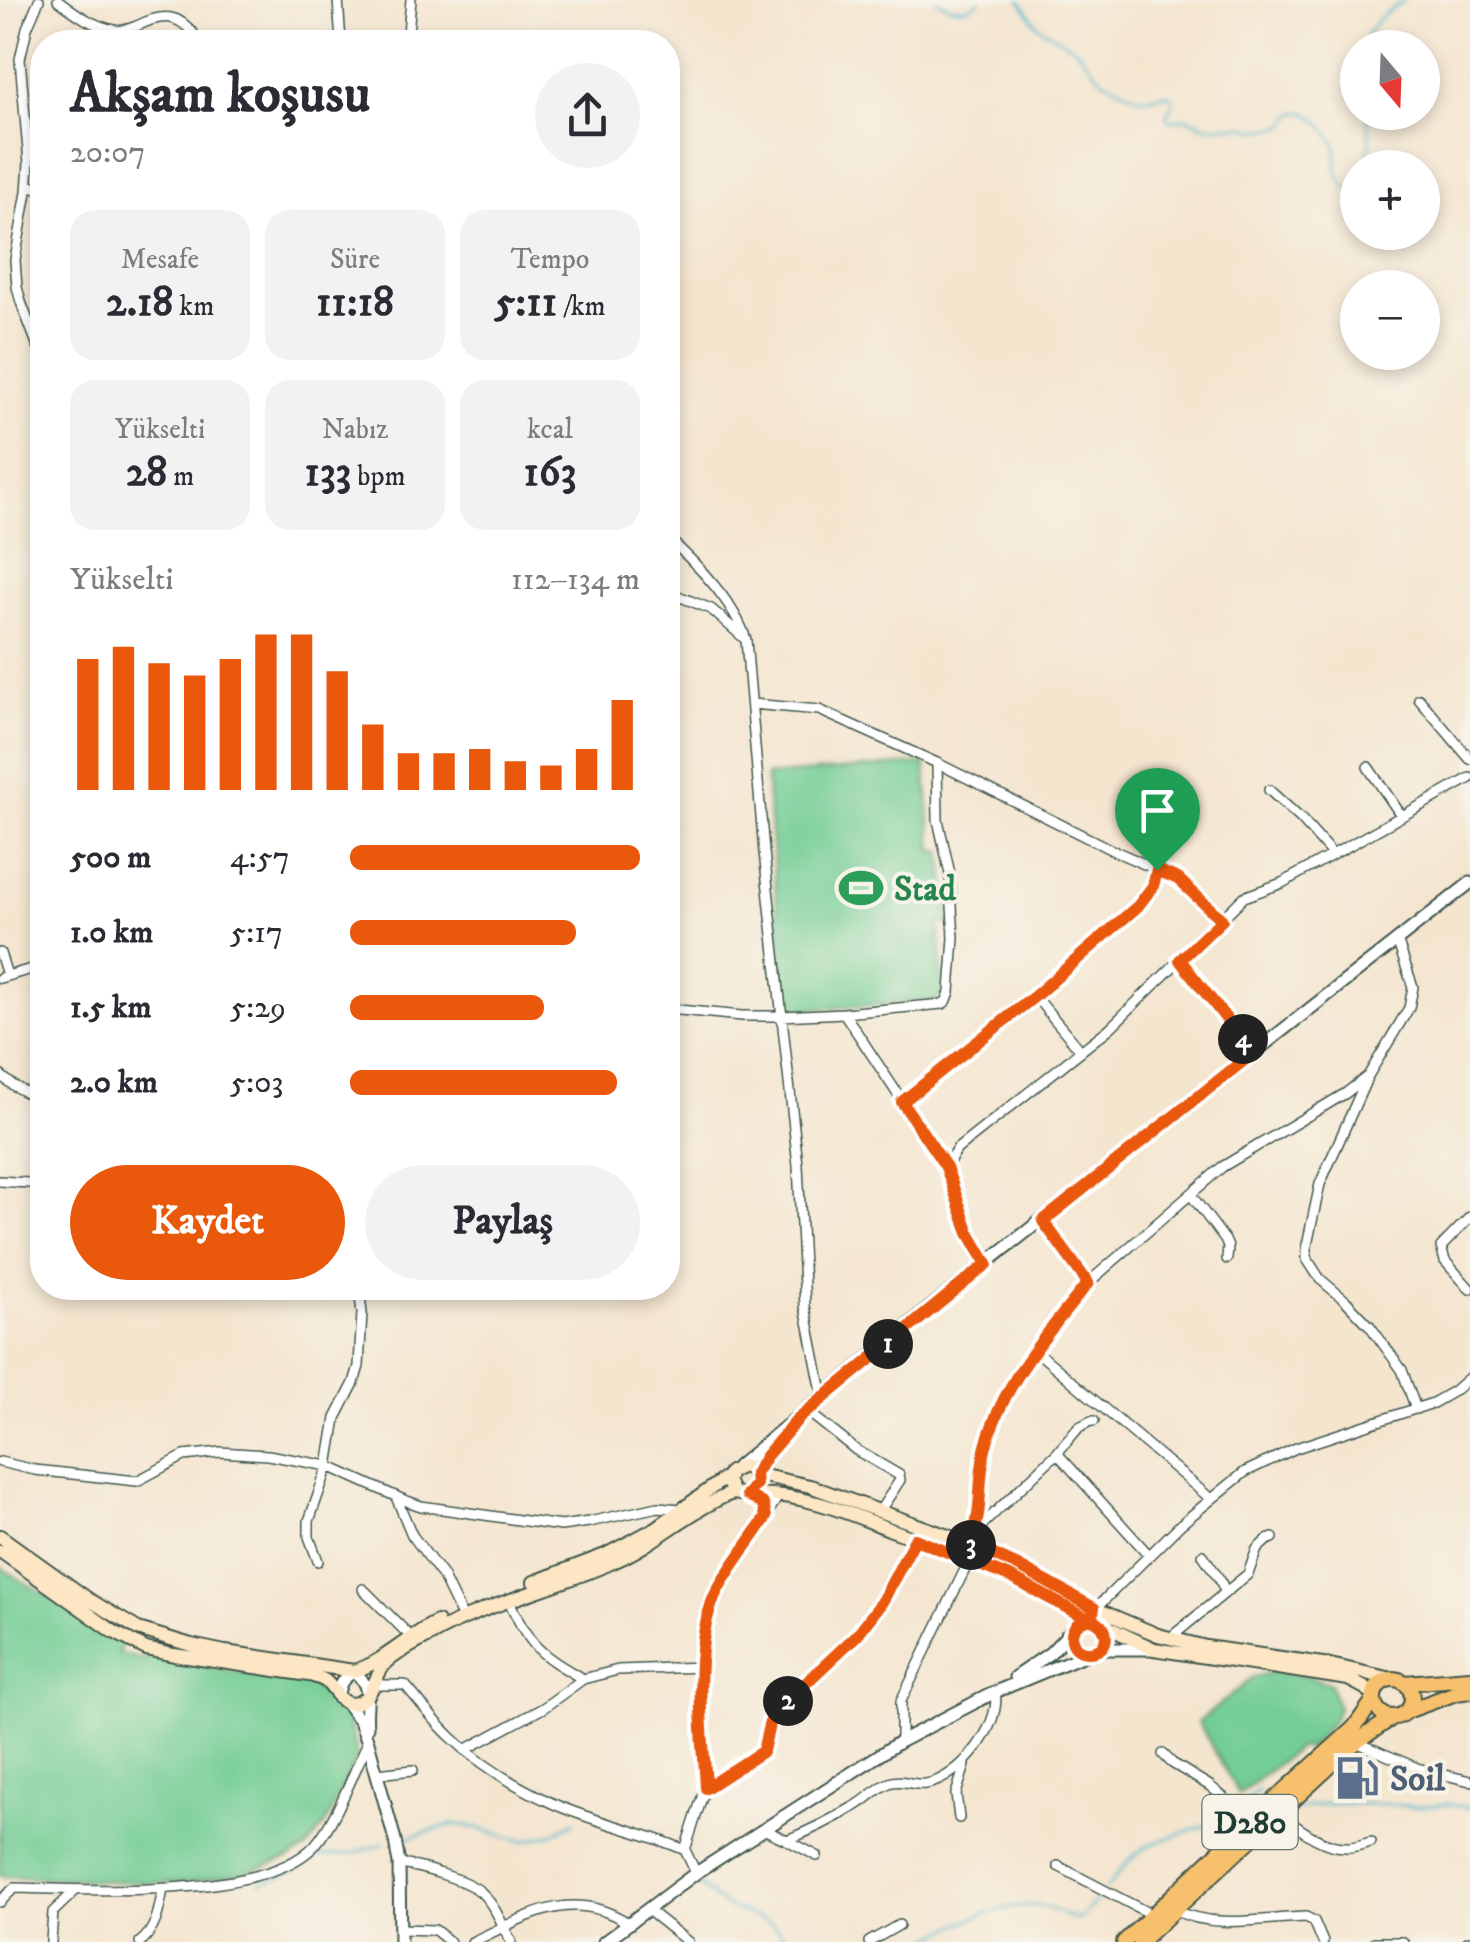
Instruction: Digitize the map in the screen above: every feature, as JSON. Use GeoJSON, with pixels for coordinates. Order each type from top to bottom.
{"type":"FeatureCollection","features":[{"type":"Feature","properties":{"kind":"main road"},"geometry":{"type":"LineString","coordinates":[[0,1536],[88,1599],[138,1629],[225,1652],[354,1671],[366,1668],[410,1636],[460,1612],[605,1555],[656,1528],[733,1471],[748,1467],[755,1474],[810,1486],[879,1512],[970,1552]]}},
{"type":"Feature","properties":{"kind":"main road"},"geometry":{"type":"LineString","coordinates":[[733,1471],[728,1486],[740,1494]]}},
{"type":"Feature","properties":{"kind":"main road"},"geometry":{"type":"LineString","coordinates":[[740,1494],[756,1484],[755,1474]]}},
{"type":"Feature","properties":{"kind":"main road"},"geometry":{"type":"LineString","coordinates":[[0,1551],[114,1632],[146,1649],[309,1675],[323,1679],[342,1700],[362,1701],[385,1664],[440,1629],[610,1564],[639,1550],[714,1501],[740,1494],[779,1495],[823,1505],[915,1539],[1018,1566],[1093,1617],[1154,1648],[1348,1679],[1366,1688],[1378,1711],[1400,1714],[1412,1700],[1409,1688],[1399,1681]]}},
{"type":"Feature","properties":{"kind":"main road"},"geometry":{"type":"LineString","coordinates":[[1093,1617],[1206,1647],[1330,1665],[1399,1681],[1470,1678]]}},
{"type":"Feature","properties":{"kind":"main road","name":"D280"},"geometry":{"type":"LineString","coordinates":[[1124,1942],[1241,1812],[1354,1728],[1378,1686],[1399,1681]]}},
{"type":"Feature","properties":{"kind":"main road","name":"D280"},"geometry":{"type":"LineString","coordinates":[[1140,1942],[1356,1742],[1400,1714],[1470,1691]]}},
{"type":"Feature","properties":{"kind":"street"},"geometry":{"type":"LineString","coordinates":[[30,325],[16,275],[29,153],[20,58],[39,0]]}},
{"type":"Feature","properties":{"kind":"street"},"geometry":{"type":"LineString","coordinates":[[58,0],[88,20],[115,30]]}},
{"type":"Feature","properties":{"kind":"street"},"geometry":{"type":"LineString","coordinates":[[338,0],[340,30]]}},
{"type":"Feature","properties":{"kind":"street"},"geometry":{"type":"LineString","coordinates":[[408,30],[411,0]]}},
{"type":"Feature","properties":{"kind":"street"},"geometry":{"type":"LineString","coordinates":[[128,30],[155,18],[172,18],[191,30]]}},
{"type":"Feature","properties":{"kind":"street"},"geometry":{"type":"LineString","coordinates":[[680,550],[716,589],[746,640],[798,1166],[805,1306],[823,1398]]}},
{"type":"Feature","properties":{"kind":"street"},"geometry":{"type":"LineString","coordinates":[[680,597],[711,610],[746,640]]}},
{"type":"Feature","properties":{"kind":"street"},"geometry":{"type":"LineString","coordinates":[[1419,699],[1470,760]]}},
{"type":"Feature","properties":{"kind":"street"},"geometry":{"type":"LineString","coordinates":[[752,704],[819,710],[936,763],[1178,879],[1222,920]]}},
{"type":"Feature","properties":{"kind":"street"},"geometry":{"type":"LineString","coordinates":[[680,1010],[781,1016],[934,1006],[948,1000],[954,938],[950,874],[938,820],[936,763]]}},
{"type":"Feature","properties":{"kind":"street"},"geometry":{"type":"LineString","coordinates":[[1368,767],[1401,815]]}},
{"type":"Feature","properties":{"kind":"street"},"geometry":{"type":"LineString","coordinates":[[946,1167],[967,1140],[1110,1028],[1244,897],[1282,883],[1470,778]]}},
{"type":"Feature","properties":{"kind":"street"},"geometry":{"type":"LineString","coordinates":[[1269,790],[1332,854]]}},
{"type":"Feature","properties":{"kind":"street"},"geometry":{"type":"LineString","coordinates":[[902,1102],[1035,996],[1138,906],[1153,886],[1160,833]]}},
{"type":"Feature","properties":{"kind":"street"},"geometry":{"type":"LineString","coordinates":[[733,1471],[987,1264],[1470,883]]}},
{"type":"Feature","properties":{"kind":"street"},"geometry":{"type":"LineString","coordinates":[[1397,940],[1413,987],[1410,1008],[1368,1076],[1320,1184],[1307,1259],[1320,1279],[1370,1326],[1402,1370],[1416,1409]]}},
{"type":"Feature","properties":{"kind":"street"},"geometry":{"type":"LineString","coordinates":[[0,953],[4,976],[30,969]]}},
{"type":"Feature","properties":{"kind":"street"},"geometry":{"type":"LineString","coordinates":[[1180,960],[1253,1053]]}},
{"type":"Feature","properties":{"kind":"street"},"geometry":{"type":"LineString","coordinates":[[1035,996],[1080,1051]]}},
{"type":"Feature","properties":{"kind":"street"},"geometry":{"type":"LineString","coordinates":[[844,1013],[946,1167],[969,1233],[987,1264]]}},
{"type":"Feature","properties":{"kind":"street"},"geometry":{"type":"LineString","coordinates":[[0,1075],[30,1095]]}},
{"type":"Feature","properties":{"kind":"street"},"geometry":{"type":"LineString","coordinates":[[901,1741],[901,1701],[970,1552],[977,1530],[986,1446],[1018,1374],[1088,1283],[1222,1167],[1368,1076]]}},
{"type":"Feature","properties":{"kind":"street"},"geometry":{"type":"LineString","coordinates":[[0,1182],[30,1183]]}},
{"type":"Feature","properties":{"kind":"street"},"geometry":{"type":"LineString","coordinates":[[1191,1195],[1225,1240],[1227,1259]]}},
{"type":"Feature","properties":{"kind":"street"},"geometry":{"type":"LineString","coordinates":[[1470,1218],[1441,1247],[1445,1261],[1470,1289]]}},
{"type":"Feature","properties":{"kind":"street"},"geometry":{"type":"LineString","coordinates":[[1043,1221],[1088,1283]]}},
{"type":"Feature","properties":{"kind":"street"},"geometry":{"type":"LineString","coordinates":[[318,1561],[309,1522],[328,1466],[336,1418],[359,1366],[360,1300]]}},
{"type":"Feature","properties":{"kind":"street"},"geometry":{"type":"LineString","coordinates":[[1035,1350],[1211,1499]]}},
{"type":"Feature","properties":{"kind":"street"},"geometry":{"type":"LineString","coordinates":[[994,1692],[1050,1653],[1076,1624],[1093,1617],[1148,1554],[1245,1472],[1279,1454],[1443,1398],[1470,1377]]}},
{"type":"Feature","properties":{"kind":"street"},"geometry":{"type":"LineString","coordinates":[[755,1474],[803,1414]]}},
{"type":"Feature","properties":{"kind":"street"},"geometry":{"type":"LineString","coordinates":[[803,1414],[899,1475],[900,1480],[879,1512]]}},
{"type":"Feature","properties":{"kind":"street"},"geometry":{"type":"LineString","coordinates":[[977,1530],[1079,1427],[1094,1422]]}},
{"type":"Feature","properties":{"kind":"street"},"geometry":{"type":"LineString","coordinates":[[0,1462],[130,1481],[143,1479],[176,1459],[233,1452],[328,1466],[396,1497],[433,1508],[548,1525],[574,1525],[658,1507],[681,1509]]}},
{"type":"Feature","properties":{"kind":"street"},"geometry":{"type":"LineString","coordinates":[[1057,1452],[1148,1554]]}},
{"type":"Feature","properties":{"kind":"street"},"geometry":{"type":"LineString","coordinates":[[740,1494],[763,1504],[766,1517]]}},
{"type":"Feature","properties":{"kind":"street"},"geometry":{"type":"LineString","coordinates":[[685,1850],[706,1788],[702,1667],[707,1616],[717,1592],[779,1495]]}},
{"type":"Feature","properties":{"kind":"street"},"geometry":{"type":"LineString","coordinates":[[396,1497],[412,1535],[442,1575],[460,1612]]}},
{"type":"Feature","properties":{"kind":"street"},"geometry":{"type":"LineString","coordinates":[[1170,1638],[1248,1574],[1257,1550],[1273,1538]]}},
{"type":"Feature","properties":{"kind":"street"},"geometry":{"type":"LineString","coordinates":[[706,1788],[763,1751],[774,1713],[857,1635],[882,1602],[915,1539]]}},
{"type":"Feature","properties":{"kind":"street"},"geometry":{"type":"LineString","coordinates":[[1203,1555],[1225,1591]]}},
{"type":"Feature","properties":{"kind":"street"},"geometry":{"type":"LineString","coordinates":[[364,1588],[410,1636]]}},
{"type":"Feature","properties":{"kind":"street"},"geometry":{"type":"LineString","coordinates":[[509,1600],[535,1648],[582,1679]]}},
{"type":"Feature","properties":{"kind":"street"},"geometry":{"type":"LineString","coordinates":[[604,1942],[696,1873],[901,1741],[994,1692],[1094,1651],[1106,1640],[1105,1628],[1093,1617]]}},
{"type":"Feature","properties":{"kind":"street"},"geometry":{"type":"LineString","coordinates":[[1073,1629],[1074,1645],[1083,1652],[1154,1648]]}},
{"type":"Feature","properties":{"kind":"street"},"geometry":{"type":"LineString","coordinates":[[465,1750],[543,1708],[582,1679],[618,1670],[702,1667]]}},
{"type":"Feature","properties":{"kind":"street"},"geometry":{"type":"LineString","coordinates":[[0,1886],[163,1889],[250,1877],[297,1860],[314,1846],[328,1826],[368,1742],[369,1688],[354,1671],[340,1684],[342,1700],[360,1721],[368,1742],[377,1774],[399,1864],[400,1936],[435,1930],[450,1942]]}},
{"type":"Feature","properties":{"kind":"street"},"geometry":{"type":"LineString","coordinates":[[369,1688],[405,1685],[465,1750],[520,1787],[556,1805],[685,1850],[696,1873]]}},
{"type":"Feature","properties":{"kind":"street"},"geometry":{"type":"LineString","coordinates":[[788,1840],[835,1818],[892,1782],[930,1783],[948,1776],[966,1762],[979,1744],[997,1705],[994,1692]]}},
{"type":"Feature","properties":{"kind":"street"},"geometry":{"type":"LineString","coordinates":[[1356,1742],[1400,1762],[1470,1781]]}},
{"type":"Feature","properties":{"kind":"street"},"geometry":{"type":"LineString","coordinates":[[1163,1754],[1241,1812]]}},
{"type":"Feature","properties":{"kind":"street"},"geometry":{"type":"LineString","coordinates":[[960,1818],[956,1794],[966,1762]]}},
{"type":"Feature","properties":{"kind":"street"},"geometry":{"type":"LineString","coordinates":[[377,1774],[413,1770]]}},
{"type":"Feature","properties":{"kind":"street"},"geometry":{"type":"LineString","coordinates":[[1278,1813],[1328,1844],[1351,1848],[1371,1842]]}},
{"type":"Feature","properties":{"kind":"street"},"geometry":{"type":"LineString","coordinates":[[763,1829],[817,1856]]}},
{"type":"Feature","properties":{"kind":"street"},"geometry":{"type":"LineString","coordinates":[[399,1864],[431,1870],[476,1888],[487,1899],[511,1942]]}},
{"type":"Feature","properties":{"kind":"street"},"geometry":{"type":"LineString","coordinates":[[1058,1866],[1152,1915]]}},
{"type":"Feature","properties":{"kind":"street"},"geometry":{"type":"LineString","coordinates":[[0,1902],[14,1888]]}},
{"type":"Feature","properties":{"kind":"street"},"geometry":{"type":"LineString","coordinates":[[50,1942],[53,1912],[78,1888]]}},
{"type":"Feature","properties":{"kind":"street"},"geometry":{"type":"LineString","coordinates":[[140,1942],[155,1924],[163,1889]]}},
{"type":"Feature","properties":{"kind":"street"},"geometry":{"type":"LineString","coordinates":[[472,1942],[536,1912],[559,1906],[598,1909],[628,1922]]}},
{"type":"Feature","properties":{"kind":"street"},"geometry":{"type":"LineString","coordinates":[[648,1910],[688,1942]]}},
{"type":"Feature","properties":{"kind":"street"},"geometry":{"type":"LineString","coordinates":[[1174,1910],[1196,1920],[1310,1918],[1323,1942]]}},
{"type":"Feature","properties":{"kind":"street"},"geometry":{"type":"LineString","coordinates":[[869,1942],[898,1925]]}},
{"type":"Feature","properties":{"kind":"street"},"geometry":{"type":"LineString","coordinates":[[1374,1942],[1403,1942]]}},
{"type":"Feature","properties":{"kind":"green space","name":"Stad"},"geometry":{"type":"Polygon","coordinates":[[[925,763],[933,851],[942,851],[950,924],[939,924],[943,994],[935,1001],[786,1011],[766,776],[925,763]]]}},
{"type":"Feature","properties":{"kind":"green space"},"geometry":{"type":"Polygon","coordinates":[[[0,1567],[123,1642],[118,1653],[143,1660],[149,1648],[206,1667],[313,1683],[348,1717],[357,1756],[326,1823],[306,1849],[242,1874],[190,1882],[0,1876],[0,1567]]]}},
{"type":"Feature","properties":{"kind":"green space"},"geometry":{"type":"Polygon","coordinates":[[[1273,1672],[1307,1676],[1330,1684],[1338,1708],[1333,1721],[1308,1749],[1299,1747],[1239,1794],[1198,1722],[1254,1677],[1273,1672]]]}},
{"type":"Feature","properties":{"kind":"waterway"},"geometry":{"type":"LineString","coordinates":[[937,0],[959,8],[980,0]]}},
{"type":"Feature","properties":{"kind":"waterway"},"geometry":{"type":"LineString","coordinates":[[1020,0],[1037,25],[1076,49],[1102,79],[1136,96],[1172,97],[1173,104],[1166,115],[1169,121],[1185,118],[1206,126],[1257,130],[1285,126],[1294,114],[1307,113],[1334,142],[1340,178]]}},
{"type":"Feature","properties":{"kind":"waterway"},"geometry":{"type":"LineString","coordinates":[[1370,30],[1405,0]]}},
{"type":"Feature","properties":{"kind":"waterway"},"geometry":{"type":"LineString","coordinates":[[1369,130],[1369,150]]}},
{"type":"Feature","properties":{"kind":"waterway"},"geometry":{"type":"LineString","coordinates":[[1240,1807],[1259,1790]]}},
{"type":"Feature","properties":{"kind":"waterway"},"geometry":{"type":"LineString","coordinates":[[1294,1810],[1323,1804],[1447,1804],[1470,1808]]}},
{"type":"Feature","properties":{"kind":"waterway"},"geometry":{"type":"LineString","coordinates":[[1107,1888],[1138,1852],[1234,1812]]}},
{"type":"Feature","properties":{"kind":"waterway"},"geometry":{"type":"LineString","coordinates":[[407,1838],[454,1824],[522,1841],[550,1835],[575,1822]]}},
{"type":"Feature","properties":{"kind":"waterway"},"geometry":{"type":"LineString","coordinates":[[261,1883],[319,1856],[351,1854],[384,1844]]}},
{"type":"Feature","properties":{"kind":"waterway"},"geometry":{"type":"LineString","coordinates":[[698,1884],[724,1906],[771,1923],[791,1942]]}},
{"type":"Feature","properties":{"kind":"waterway"},"geometry":{"type":"LineString","coordinates":[[925,1942],[966,1921],[1015,1907],[1044,1907],[1081,1918],[1102,1894]]}},
{"type":"Feature","properties":{"kind":"place","name":"Stad"},"geometry":{"type":"Point","coordinates":[861,888]}},
{"type":"Feature","properties":{"kind":"place","name":"Soil"},"geometry":{"type":"Point","coordinates":[1357,1778]}},
{"type":"Feature","properties":{"kind":"route"},"geometry":{"type":"LineString","coordinates":[[1157,870],[1153,886],[1138,906],[1035,996],[902,1102],[946,1167],[969,1233],[987,1264],[799,1418],[755,1474],[755,1488],[747,1495],[763,1504],[766,1517],[717,1592],[707,1616],[701,1680],[706,1788],[763,1751],[774,1713],[857,1635],[882,1602],[915,1539],[970,1559],[1086,1618],[1097,1620],[1105,1628],[1106,1640],[1094,1652],[1078,1649],[1072,1640],[1073,1629],[1080,1620],[1086,1618],[1092,1618],[1094,1608],[970,1544],[977,1530],[986,1446],[1002,1406],[1018,1374],[1088,1283],[1043,1221],[1253,1053],[1180,960],[1222,920],[1178,879],[1157,870]]}}]}
